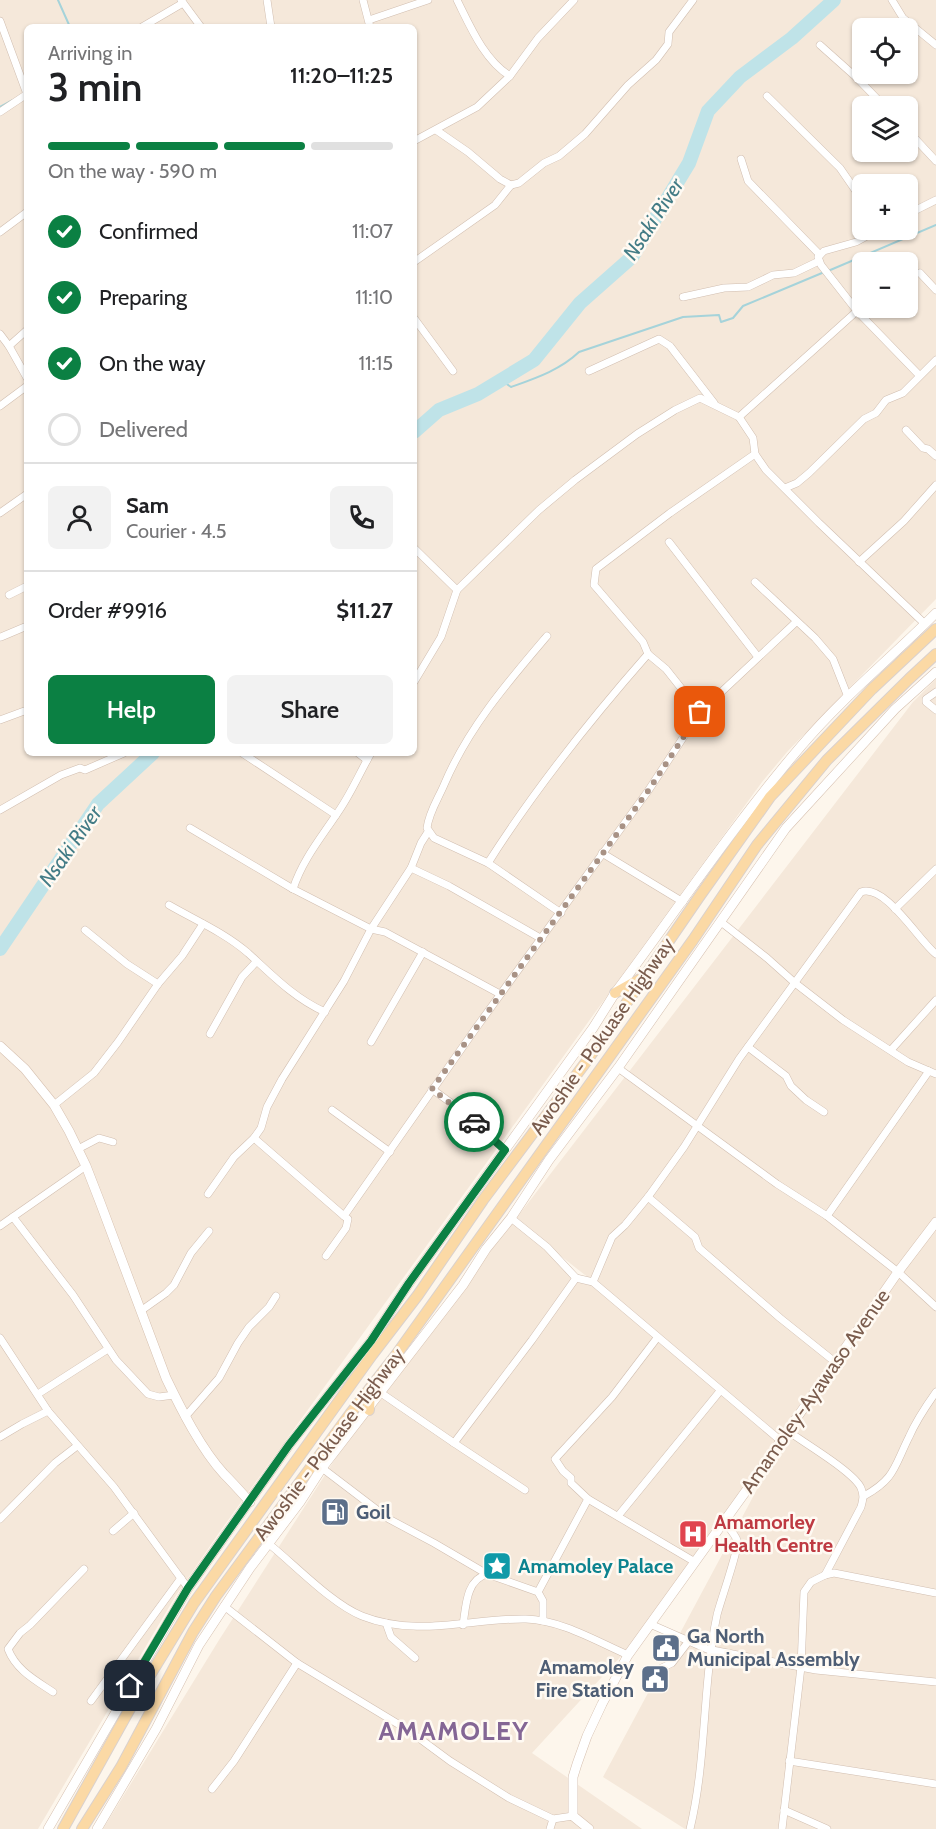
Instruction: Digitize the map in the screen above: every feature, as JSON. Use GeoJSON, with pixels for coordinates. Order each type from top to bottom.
{"type":"FeatureCollection","features":[{"type":"Feature","properties":{"kind":"main road","name":"Awoshie - Pokuase Highway"},"geometry":{"type":"LineString","coordinates":[[63,1829],[132,1705],[195,1603],[276,1487],[418,1295],[483,1200],[586,1062],[770,797],[872,690],[936,629]]}},
{"type":"Feature","properties":{"kind":"main road","name":"Awoshie - Pokuase Highway"},"geometry":{"type":"LineString","coordinates":[[82,1829],[121,1767],[193,1632],[212,1604],[396,1355],[693,940],[757,845],[827,760],[936,654]]}},
{"type":"Feature","properties":{"kind":"main road"},"geometry":{"type":"LineString","coordinates":[[902,663],[909,679]]}},
{"type":"Feature","properties":{"kind":"main road"},"geometry":{"type":"LineString","coordinates":[[615,993],[643,977]]}},
{"type":"Feature","properties":{"kind":"main road"},"geometry":{"type":"LineString","coordinates":[[369,1410],[370,1388]]}},
{"type":"Feature","properties":{"kind":"main road"},"geometry":{"type":"LineString","coordinates":[[82,1794],[99,1802]]}},
{"type":"Feature","properties":{"kind":"street"},"geometry":{"type":"LineString","coordinates":[[267,0],[271,24]]}},
{"type":"Feature","properties":{"kind":"street"},"geometry":{"type":"LineString","coordinates":[[363,0],[369,24],[428,0]]}},
{"type":"Feature","properties":{"kind":"street"},"geometry":{"type":"LineString","coordinates":[[457,0],[486,52],[495,64],[510,76]]}},
{"type":"Feature","properties":{"kind":"street"},"geometry":{"type":"LineString","coordinates":[[417,140],[477,107],[510,76],[538,38],[574,0]]}},
{"type":"Feature","properties":{"kind":"street"},"geometry":{"type":"LineString","coordinates":[[417,260],[495,205],[511,185],[519,183],[544,163],[559,156],[585,134],[628,85],[656,60],[668,44],[669,32],[693,0]]}},
{"type":"Feature","properties":{"kind":"street"},"geometry":{"type":"LineString","coordinates":[[892,0],[903,18],[936,45]]}},
{"type":"Feature","properties":{"kind":"street"},"geometry":{"type":"LineString","coordinates":[[147,24],[182,1],[199,24]]}},
{"type":"Feature","properties":{"kind":"street"},"geometry":{"type":"LineString","coordinates":[[0,21],[24,86]]}},
{"type":"Feature","properties":{"kind":"street"},"geometry":{"type":"LineString","coordinates":[[820,45],[874,96]]}},
{"type":"Feature","properties":{"kind":"street"},"geometry":{"type":"LineString","coordinates":[[0,112],[24,96]]}},
{"type":"Feature","properties":{"kind":"street"},"geometry":{"type":"LineString","coordinates":[[767,96],[840,168],[852,185]]}},
{"type":"Feature","properties":{"kind":"street"},"geometry":{"type":"LineString","coordinates":[[436,130],[511,185]]}},
{"type":"Feature","properties":{"kind":"street"},"geometry":{"type":"LineString","coordinates":[[918,142],[936,161]]}},
{"type":"Feature","properties":{"kind":"street"},"geometry":{"type":"LineString","coordinates":[[741,159],[748,181],[820,258],[852,304]]}},
{"type":"Feature","properties":{"kind":"street"},"geometry":{"type":"LineString","coordinates":[[918,209],[936,200]]}},
{"type":"Feature","properties":{"kind":"street"},"geometry":{"type":"LineString","coordinates":[[0,232],[24,214]]}},
{"type":"Feature","properties":{"kind":"street"},"geometry":{"type":"LineString","coordinates":[[683,297],[724,288],[748,287],[773,275],[794,273],[820,258],[824,251],[860,240]]}},
{"type":"Feature","properties":{"kind":"street"},"geometry":{"type":"LineString","coordinates":[[920,273],[936,290]]}},
{"type":"Feature","properties":{"kind":"street"},"geometry":{"type":"LineString","coordinates":[[739,417],[852,315]]}},
{"type":"Feature","properties":{"kind":"street"},"geometry":{"type":"LineString","coordinates":[[864,318],[919,375]]}},
{"type":"Feature","properties":{"kind":"street"},"geometry":{"type":"LineString","coordinates":[[417,322],[453,371]]}},
{"type":"Feature","properties":{"kind":"street"},"geometry":{"type":"LineString","coordinates":[[9,346],[24,333]]}},
{"type":"Feature","properties":{"kind":"street"},"geometry":{"type":"LineString","coordinates":[[0,334],[24,373]]}},
{"type":"Feature","properties":{"kind":"street"},"geometry":{"type":"LineString","coordinates":[[589,371],[659,339],[670,346],[714,403]]}},
{"type":"Feature","properties":{"kind":"street"},"geometry":{"type":"LineString","coordinates":[[785,488],[797,483],[864,419],[876,412],[886,400],[903,393],[936,360]]}},
{"type":"Feature","properties":{"kind":"street"},"geometry":{"type":"LineString","coordinates":[[0,406],[24,388]]}},
{"type":"Feature","properties":{"kind":"street"},"geometry":{"type":"LineString","coordinates":[[417,677],[441,637],[457,590],[539,510],[637,434],[675,410],[700,398],[739,417],[753,438],[755,454],[766,470],[925,624]]}},
{"type":"Feature","properties":{"kind":"street"},"geometry":{"type":"LineString","coordinates":[[906,430],[923,448],[936,456]]}},
{"type":"Feature","properties":{"kind":"street"},"geometry":{"type":"LineString","coordinates":[[700,712],[666,669],[648,654],[643,642],[594,585],[596,569],[670,513],[755,454]]}},
{"type":"Feature","properties":{"kind":"street"},"geometry":{"type":"LineString","coordinates":[[859,562],[904,521],[936,485]]}},
{"type":"Feature","properties":{"kind":"street"},"geometry":{"type":"LineString","coordinates":[[0,513],[24,496]]}},
{"type":"Feature","properties":{"kind":"street"},"geometry":{"type":"LineString","coordinates":[[669,542],[758,657]]}},
{"type":"Feature","properties":{"kind":"street"},"geometry":{"type":"LineString","coordinates":[[417,551],[457,590]]}},
{"type":"Feature","properties":{"kind":"street"},"geometry":{"type":"LineString","coordinates":[[755,582],[815,638],[833,659],[848,697]]}},
{"type":"Feature","properties":{"kind":"street"},"geometry":{"type":"LineString","coordinates":[[9,595],[24,588]]}},
{"type":"Feature","properties":{"kind":"street"},"geometry":{"type":"LineString","coordinates":[[48,1829],[188,1588],[289,1445],[371,1341],[409,1283],[615,993],[761,795],[803,743],[936,613]]}},
{"type":"Feature","properties":{"kind":"street"},"geometry":{"type":"LineString","coordinates":[[344,1216],[432,1089],[648,791],[700,712],[796,622]]}},
{"type":"Feature","properties":{"kind":"street"},"geometry":{"type":"LineString","coordinates":[[1,637],[24,627]]}},
{"type":"Feature","properties":{"kind":"street"},"geometry":{"type":"LineString","coordinates":[[208,1194],[234,1157],[261,1128],[267,1107],[282,1079],[344,981],[371,929],[411,868],[428,832],[429,816],[448,772],[475,725],[547,636]]}},
{"type":"Feature","properties":{"kind":"street"},"geometry":{"type":"LineString","coordinates":[[488,863],[529,801],[574,742],[648,654]]}},
{"type":"Feature","properties":{"kind":"street"},"geometry":{"type":"LineString","coordinates":[[97,1829],[156,1729],[199,1645],[224,1606],[322,1468],[369,1410],[511,1218],[549,1160],[618,1068],[786,828],[895,709],[936,672]]}},
{"type":"Feature","properties":{"kind":"street"},"geometry":{"type":"LineString","coordinates":[[936,692],[926,699],[926,702],[936,710]]}},
{"type":"Feature","properties":{"kind":"street"},"geometry":{"type":"LineString","coordinates":[[0,720],[24,711]]}},
{"type":"Feature","properties":{"kind":"street"},"geometry":{"type":"LineString","coordinates":[[0,810],[61,775],[80,768],[85,770],[117,756]]}},
{"type":"Feature","properties":{"kind":"street"},"geometry":{"type":"LineString","coordinates":[[247,756],[336,815]]}},
{"type":"Feature","properties":{"kind":"street"},"geometry":{"type":"LineString","coordinates":[[362,756],[367,760]]}},
{"type":"Feature","properties":{"kind":"street"},"geometry":{"type":"LineString","coordinates":[[293,889],[317,841],[336,815],[369,756]]}},
{"type":"Feature","properties":{"kind":"street"},"geometry":{"type":"LineString","coordinates":[[190,828],[293,889],[371,929],[385,932],[500,994]]}},
{"type":"Feature","properties":{"kind":"street"},"geometry":{"type":"LineString","coordinates":[[428,832],[434,838],[488,863],[561,913]]}},
{"type":"Feature","properties":{"kind":"street"},"geometry":{"type":"LineString","coordinates":[[602,853],[682,902]]}},
{"type":"Feature","properties":{"kind":"street"},"geometry":{"type":"LineString","coordinates":[[411,868],[449,886],[542,939]]}},
{"type":"Feature","properties":{"kind":"street"},"geometry":{"type":"LineString","coordinates":[[895,909],[936,869]]}},
{"type":"Feature","properties":{"kind":"street"},"geometry":{"type":"LineString","coordinates":[[593,1282],[612,1237],[625,1226],[648,1197],[748,1047],[861,892],[870,890],[876,893],[895,909],[936,954]]}},
{"type":"Feature","properties":{"kind":"street"},"geometry":{"type":"LineString","coordinates":[[169,905],[248,953],[301,999],[325,1012]]}},
{"type":"Feature","properties":{"kind":"street"},"geometry":{"type":"LineString","coordinates":[[721,922],[843,1020],[908,1062],[932,1073],[827,1216]]}},
{"type":"Feature","properties":{"kind":"street"},"geometry":{"type":"LineString","coordinates":[[54,1105],[94,1072],[158,984],[182,956],[203,924]]}},
{"type":"Feature","properties":{"kind":"street"},"geometry":{"type":"LineString","coordinates":[[85,930],[127,964],[158,984]]}},
{"type":"Feature","properties":{"kind":"street"},"geometry":{"type":"LineString","coordinates":[[370,1042],[423,952]]}},
{"type":"Feature","properties":{"kind":"street"},"geometry":{"type":"LineString","coordinates":[[210,1034],[242,976],[256,962]]}},
{"type":"Feature","properties":{"kind":"street"},"geometry":{"type":"LineString","coordinates":[[891,1050],[936,1000]]}},
{"type":"Feature","properties":{"kind":"street"},"geometry":{"type":"LineString","coordinates":[[0,1046],[25,1069],[54,1105],[86,1166],[174,1395],[185,1417],[224,1474],[250,1502]]}},
{"type":"Feature","properties":{"kind":"street"},"geometry":{"type":"LineString","coordinates":[[748,1047],[786,1076],[791,1086],[824,1112]]}},
{"type":"Feature","properties":{"kind":"street"},"geometry":{"type":"LineString","coordinates":[[618,1068],[777,1184],[827,1216],[898,1272],[936,1306]]}},
{"type":"Feature","properties":{"kind":"street"},"geometry":{"type":"LineString","coordinates":[[432,1089],[458,1108],[505,1150]]}},
{"type":"Feature","properties":{"kind":"street"},"geometry":{"type":"LineString","coordinates":[[332,1110],[390,1152]]}},
{"type":"Feature","properties":{"kind":"street"},"geometry":{"type":"LineString","coordinates":[[78,1149],[99,1138],[113,1142]]}},
{"type":"Feature","properties":{"kind":"street"},"geometry":{"type":"LineString","coordinates":[[254,1138],[348,1220],[346,1228],[326,1256]]}},
{"type":"Feature","properties":{"kind":"street"},"geometry":{"type":"LineString","coordinates":[[1,1223],[86,1166]]}},
{"type":"Feature","properties":{"kind":"street"},"geometry":{"type":"LineString","coordinates":[[648,1197],[695,1237],[699,1248],[835,1362]]}},
{"type":"Feature","properties":{"kind":"street"},"geometry":{"type":"LineString","coordinates":[[13,1217],[68,1288],[108,1349],[148,1394],[159,1397],[174,1395]]}},
{"type":"Feature","properties":{"kind":"street"},"geometry":{"type":"LineString","coordinates":[[511,1218],[547,1247],[576,1278],[593,1282],[781,1441]]}},
{"type":"Feature","properties":{"kind":"street","name":"Amamoley-Ayawaso Avenue"},"geometry":{"type":"LineString","coordinates":[[573,1816],[573,1776],[577,1764],[602,1704],[628,1656],[898,1272],[936,1222]]}},
{"type":"Feature","properties":{"kind":"street"},"geometry":{"type":"LineString","coordinates":[[142,1310],[174,1285],[192,1253],[209,1231]]}},
{"type":"Feature","properties":{"kind":"street"},"geometry":{"type":"LineString","coordinates":[[454,1443],[576,1278]]}},
{"type":"Feature","properties":{"kind":"street"},"geometry":{"type":"LineString","coordinates":[[185,1417],[219,1378],[249,1327],[269,1307],[276,1296]]}},
{"type":"Feature","properties":{"kind":"street"},"geometry":{"type":"LineString","coordinates":[[0,1338],[48,1411],[114,1487],[188,1588]]}},
{"type":"Feature","properties":{"kind":"street"},"geometry":{"type":"LineString","coordinates":[[657,1338],[612,1397],[556,1456],[555,1461],[571,1478],[571,1484],[588,1499],[695,1563]]}},
{"type":"Feature","properties":{"kind":"street"},"geometry":{"type":"LineString","coordinates":[[38,1395],[108,1349]]}},
{"type":"Feature","properties":{"kind":"street"},"geometry":{"type":"LineString","coordinates":[[618,1516],[720,1391]]}},
{"type":"Feature","properties":{"kind":"street"},"geometry":{"type":"LineString","coordinates":[[864,1496],[881,1486],[889,1478],[913,1429],[936,1392]]}},
{"type":"Feature","properties":{"kind":"street"},"geometry":{"type":"LineString","coordinates":[[381,1393],[525,1490]]}},
{"type":"Feature","properties":{"kind":"street"},"geometry":{"type":"LineString","coordinates":[[0,1437],[48,1411]]}},
{"type":"Feature","properties":{"kind":"street"},"geometry":{"type":"LineString","coordinates":[[788,1431],[849,1474],[861,1487],[864,1496],[861,1507],[825,1575]]}},
{"type":"Feature","properties":{"kind":"street"},"geometry":{"type":"LineString","coordinates":[[0,1519],[55,1463],[77,1446]]}},
{"type":"Feature","properties":{"kind":"street"},"geometry":{"type":"LineString","coordinates":[[322,1468],[389,1520],[487,1574],[538,1592],[543,1601],[543,1621]]}},
{"type":"Feature","properties":{"kind":"street"},"geometry":{"type":"LineString","coordinates":[[538,1592],[588,1499]]}},
{"type":"Feature","properties":{"kind":"street"},"geometry":{"type":"LineString","coordinates":[[113,1531],[134,1513]]}},
{"type":"Feature","properties":{"kind":"street"},"geometry":{"type":"LineString","coordinates":[[690,1829],[699,1793],[710,1650],[725,1582],[738,1548],[738,1541],[724,1521]]}},
{"type":"Feature","properties":{"kind":"street"},"geometry":{"type":"LineString","coordinates":[[269,1544],[345,1607],[362,1616],[386,1623],[420,1627],[525,1619],[543,1621],[583,1634],[628,1656]]}},
{"type":"Feature","properties":{"kind":"street"},"geometry":{"type":"LineString","coordinates":[[54,1692],[25,1674],[8,1649],[20,1633],[84,1569]]}},
{"type":"Feature","properties":{"kind":"street"},"geometry":{"type":"LineString","coordinates":[[782,1829],[801,1667],[804,1592],[811,1582],[834,1573],[936,1592]]}},
{"type":"Feature","properties":{"kind":"street"},"geometry":{"type":"LineString","coordinates":[[463,1625],[469,1590],[479,1576],[487,1574]]}},
{"type":"Feature","properties":{"kind":"street"},"geometry":{"type":"LineString","coordinates":[[91,1701],[181,1578]]}},
{"type":"Feature","properties":{"kind":"street"},"geometry":{"type":"LineString","coordinates":[[224,1606],[297,1663],[408,1730],[450,1761],[509,1798],[553,1819],[573,1816],[589,1829]]}},
{"type":"Feature","properties":{"kind":"street"},"geometry":{"type":"LineString","coordinates":[[386,1623],[391,1637],[415,1658]]}},
{"type":"Feature","properties":{"kind":"street"},"geometry":{"type":"LineString","coordinates":[[650,1624],[710,1650],[801,1667],[936,1682]]}},
{"type":"Feature","properties":{"kind":"street"},"geometry":{"type":"LineString","coordinates":[[646,1680],[649,1674],[672,1663],[688,1642]]}},
{"type":"Feature","properties":{"kind":"street"},"geometry":{"type":"LineString","coordinates":[[212,1789],[234,1761],[297,1663]]}},
{"type":"Feature","properties":{"kind":"street"},"geometry":{"type":"LineString","coordinates":[[789,1761],[936,1784]]}},
{"type":"Feature","properties":{"kind":"street"},"geometry":{"type":"LineString","coordinates":[[784,1810],[827,1829]]}},
{"type":"Feature","properties":{"kind":"street"},"geometry":{"type":"LineString","coordinates":[[550,1829],[553,1819]]}},
{"type":"Feature","properties":{"kind":"shaded area"},"geometry":{"type":"Polygon","coordinates":[[[0,0],[936,0],[936,599],[787,752],[762,782],[221,1530],[175,1597],[38,1829],[0,1829],[0,0]]]}},
{"type":"Feature","properties":{"kind":"shaded area"},"geometry":{"type":"Polygon","coordinates":[[[936,679],[936,1829],[685,1829],[603,1777],[784,1439],[660,1334],[515,1220],[913,702],[936,679]]]}},
{"type":"Feature","properties":{"kind":"shaded area"},"geometry":{"type":"Polygon","coordinates":[[[513,1222],[782,1439],[647,1628],[532,1753],[642,1829],[103,1829],[219,1640],[350,1436],[513,1222]]]}},
{"type":"Feature","properties":{"kind":"waterway"},"geometry":{"type":"LineString","coordinates":[[58,0],[69,24]]}},
{"type":"Feature","properties":{"kind":"waterway","name":"Nsaki River"},"geometry":{"type":"LineString","coordinates":[[417,429],[439,410],[478,394],[534,360],[580,303],[632,257],[689,163],[708,111],[740,77],[792,38],[834,0]]}},
{"type":"Feature","properties":{"kind":"waterway"},"geometry":{"type":"LineString","coordinates":[[0,107],[13,100]]}},
{"type":"Feature","properties":{"kind":"waterway"},"geometry":{"type":"LineString","coordinates":[[828,271],[936,225]]}},
{"type":"Feature","properties":{"kind":"waterway"},"geometry":{"type":"LineString","coordinates":[[501,380],[511,387],[556,369],[579,352],[683,317],[719,315],[721,322],[733,318],[743,306],[822,273]]}},
{"type":"Feature","properties":{"kind":"waterway","name":"Nsaki River"},"geometry":{"type":"LineString","coordinates":[[0,949],[98,804],[150,756]]}},
{"type":"Feature","properties":{"kind":"way so far"},"geometry":{"type":"LineString","coordinates":[[474,1122],[432,1089],[648,791],[700,712]]}},
{"type":"Feature","properties":{"kind":"place","name":"Goil"},"geometry":{"type":"Point","coordinates":[335,1512]}},
{"type":"Feature","properties":{"kind":"place","name":"Amamorley Health Centre"},"geometry":{"type":"Point","coordinates":[693,1534]}},
{"type":"Feature","properties":{"kind":"place","name":"Amamoley Palace"},"geometry":{"type":"Point","coordinates":[497,1566]}},
{"type":"Feature","properties":{"kind":"place","name":"Ga North Municipal Assembly"},"geometry":{"type":"Point","coordinates":[666,1648]}},
{"type":"Feature","properties":{"kind":"place","name":"Amamoley Fire Station"},"geometry":{"type":"Point","coordinates":[655,1679]}},
{"type":"Feature","properties":{"kind":"district","name":"AMAMOLEY"},"geometry":{"type":"Point","coordinates":[454,1731]}},
{"type":"Feature","properties":{"kind":"route"},"geometry":{"type":"LineString","coordinates":[[130,1686],[188,1588],[289,1445],[371,1341],[409,1283],[505,1150],[474,1122]]}}]}
